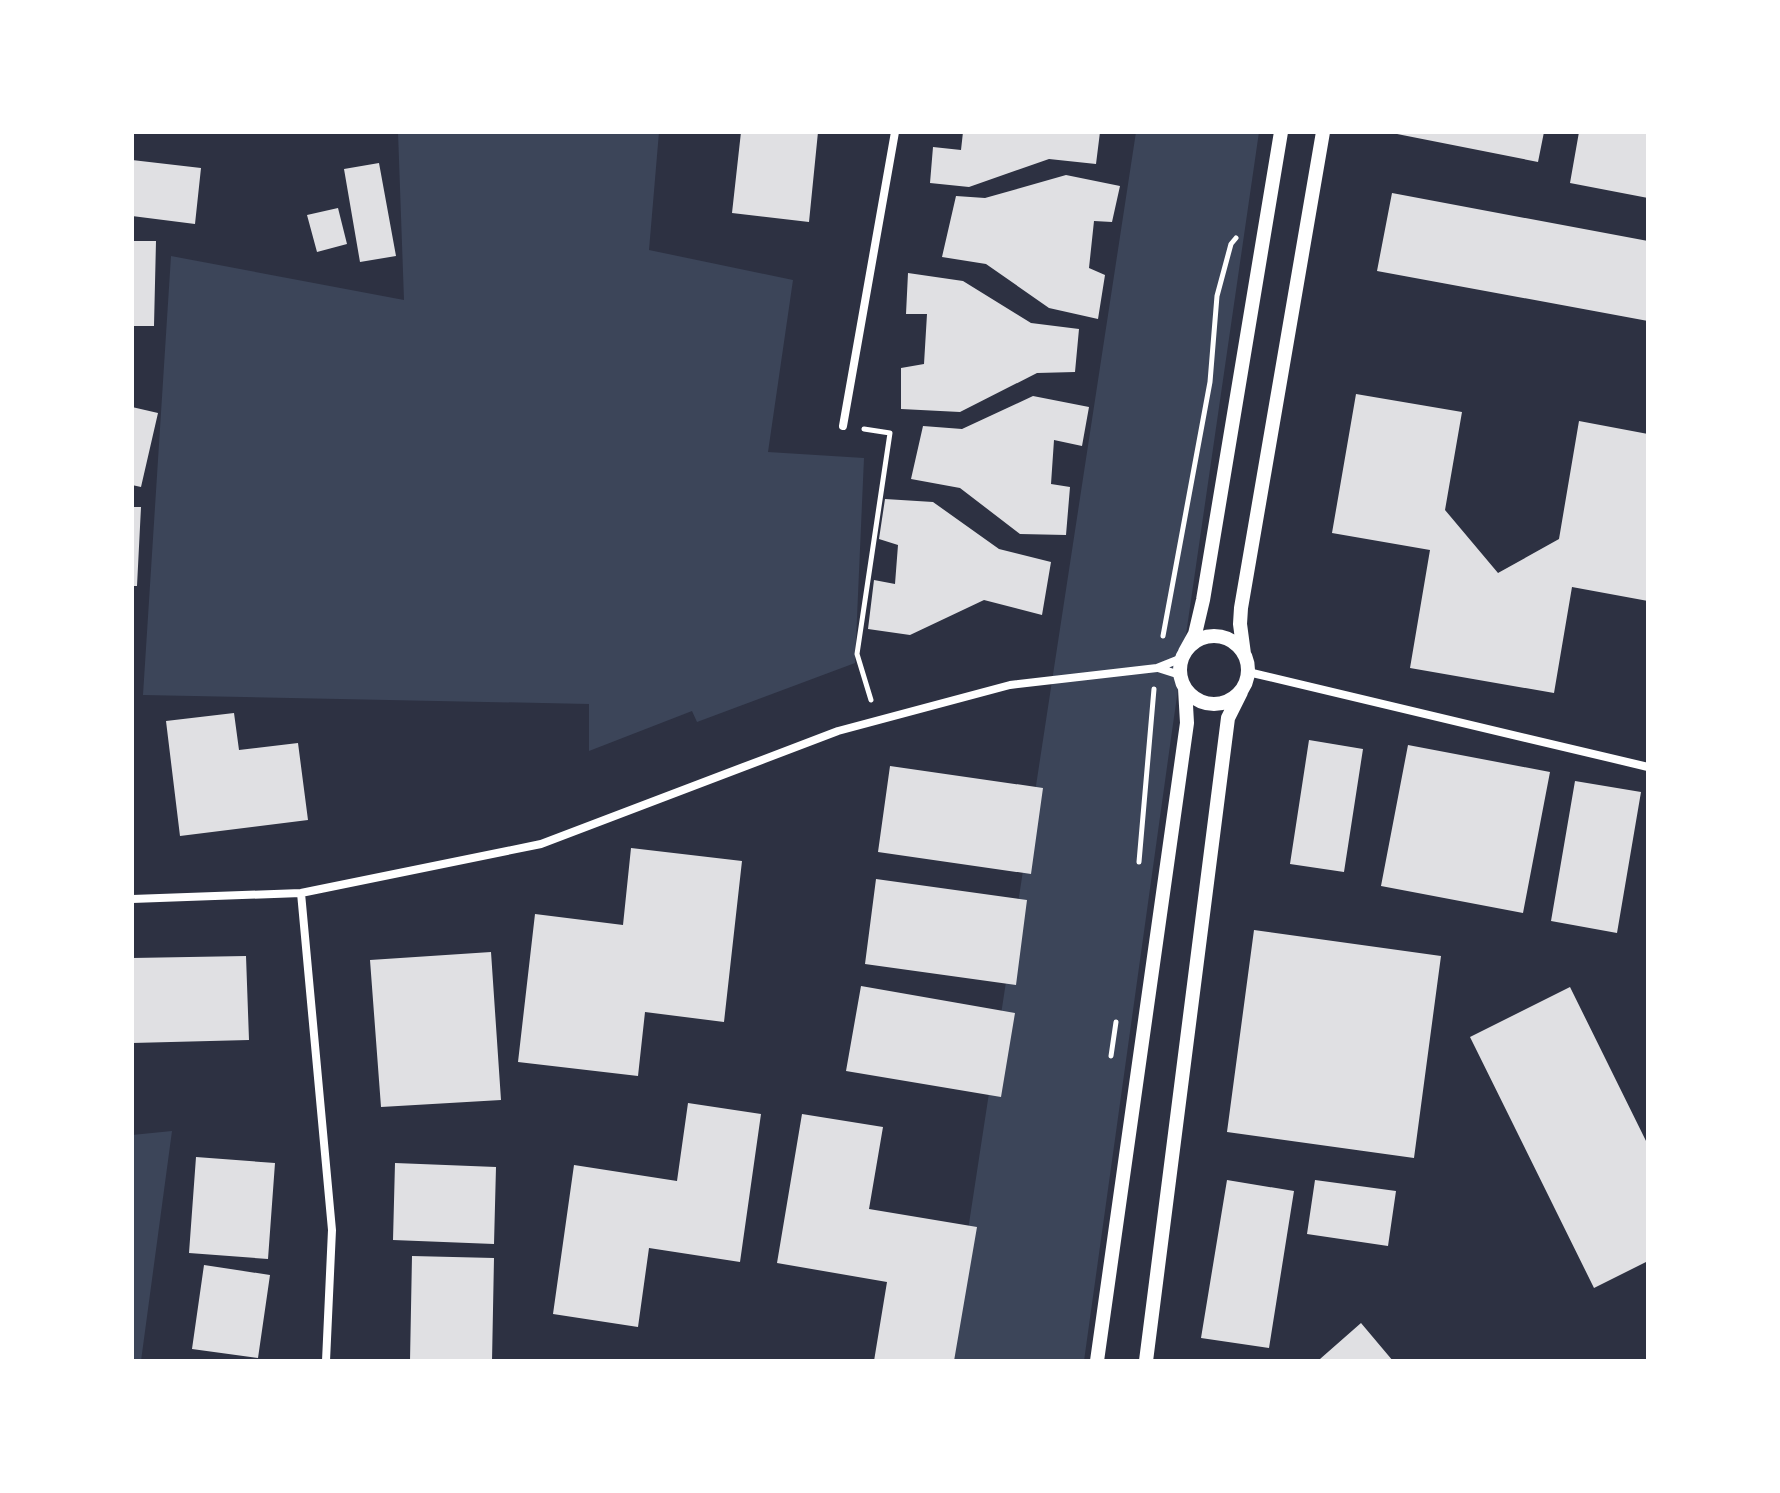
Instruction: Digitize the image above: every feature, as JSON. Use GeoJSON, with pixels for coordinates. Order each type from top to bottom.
{"type":"FeatureCollection","features":[{"type":"Feature","properties":{"kind":"street"},"geometry":{"type":"LineString","coordinates":[[843,426],[895,132]]}},
{"type":"Feature","properties":{"kind":"street"},"geometry":{"type":"LineString","coordinates":[[1097,1361],[1187,723],[1183,655],[1195,634],[1203,600],[1281,132]]}},
{"type":"Feature","properties":{"kind":"street"},"geometry":{"type":"LineString","coordinates":[[1146,1361],[1228,718],[1248,672],[1240,624],[1241,608],[1323,132]]}},
{"type":"Feature","properties":{"kind":"street"},"geometry":{"type":"LineString","coordinates":[[132,899],[301,893],[541,844],[838,731],[877,720],[1010,685],[1157,668],[1183,655],[1200,638],[1221,636],[1230,639],[1244,654]]}},
{"type":"Feature","properties":{"kind":"street"},"geometry":{"type":"LineString","coordinates":[[1157,668],[1183,682],[1201,702],[1223,703],[1241,692]]}},
{"type":"Feature","properties":{"kind":"street"},"geometry":{"type":"LineString","coordinates":[[1248,672],[1648,767]]}},
{"type":"Feature","properties":{"kind":"street"},"geometry":{"type":"LineString","coordinates":[[301,893],[332,1230],[326,1361]]}},
{"type":"Feature","properties":{"kind":"path"},"geometry":{"type":"LineString","coordinates":[[843,426],[890,433],[857,654],[877,720]]}},
{"type":"Feature","properties":{"kind":"shaded area"},"geometry":{"type":"Polygon","coordinates":[[[398,132],[659,132],[649,250],[793,280],[768,452],[864,458],[855,663],[697,722],[692,711],[589,751],[589,704],[143,695],[171,256],[404,300],[398,132]]]}},
{"type":"Feature","properties":{"kind":"shaded area"},"geometry":{"type":"Polygon","coordinates":[[[1136,132],[1259,132],[1084,1361],[948,1361],[1136,132]]]}},
{"type":"Feature","properties":{"kind":"shaded area"},"geometry":{"type":"Polygon","coordinates":[[[172,1131],[141,1361],[132,1361],[132,1135],[172,1131]]]}},
{"type":"Feature","properties":{"kind":"building"},"geometry":{"type":"Polygon","coordinates":[[[741,132],[818,132],[809,222],[732,213],[741,132]]]}},
{"type":"Feature","properties":{"kind":"building"},"geometry":{"type":"Polygon","coordinates":[[[963,132],[1100,132],[1096,164],[1049,159],[969,187],[930,183],[933,147],[961,150],[963,132]]]}},
{"type":"Feature","properties":{"kind":"building"},"geometry":{"type":"Polygon","coordinates":[[[1387,132],[1544,132],[1538,162],[1387,132]]]}},
{"type":"Feature","properties":{"kind":"building"},"geometry":{"type":"Polygon","coordinates":[[[1579,132],[1648,132],[1648,198],[1570,183],[1579,132]]]}},
{"type":"Feature","properties":{"kind":"building"},"geometry":{"type":"Polygon","coordinates":[[[132,160],[201,168],[195,224],[132,216],[132,160]]]}},
{"type":"Feature","properties":{"kind":"building"},"geometry":{"type":"Polygon","coordinates":[[[379,163],[396,256],[360,262],[344,169],[379,163]]]}},
{"type":"Feature","properties":{"kind":"building"},"geometry":{"type":"Polygon","coordinates":[[[1066,175],[1120,186],[1112,222],[1094,221],[1089,268],[1105,275],[1098,319],[1049,308],[986,264],[942,257],[956,196],[985,198],[1066,175]]]}},
{"type":"Feature","properties":{"kind":"building"},"geometry":{"type":"Polygon","coordinates":[[[1392,193],[1648,241],[1648,321],[1377,271],[1392,193]]]}},
{"type":"Feature","properties":{"kind":"building"},"geometry":{"type":"Polygon","coordinates":[[[338,208],[347,244],[317,252],[307,215],[338,208]]]}},
{"type":"Feature","properties":{"kind":"building"},"geometry":{"type":"Polygon","coordinates":[[[132,241],[156,241],[154,326],[132,326],[132,241]]]}},
{"type":"Feature","properties":{"kind":"building"},"geometry":{"type":"Polygon","coordinates":[[[908,273],[963,281],[1031,323],[1079,329],[1075,372],[1037,373],[960,412],[901,409],[901,368],[924,364],[927,314],[906,314],[908,273]]]}},
{"type":"Feature","properties":{"kind":"building"},"geometry":{"type":"Polygon","coordinates":[[[1356,394],[1462,412],[1445,510],[1498,573],[1559,539],[1579,421],[1648,434],[1648,601],[1572,587],[1554,693],[1410,668],[1430,550],[1332,533],[1356,394]]]}},
{"type":"Feature","properties":{"kind":"building"},"geometry":{"type":"Polygon","coordinates":[[[1033,396],[1089,407],[1082,446],[1054,440],[1051,484],[1070,487],[1066,535],[1020,534],[960,488],[911,479],[923,426],[962,429],[1033,396]]]}},
{"type":"Feature","properties":{"kind":"building"},"geometry":{"type":"Polygon","coordinates":[[[132,407],[158,413],[141,487],[132,485],[132,407]]]}},
{"type":"Feature","properties":{"kind":"building"},"geometry":{"type":"Polygon","coordinates":[[[885,499],[933,502],[999,549],[1051,562],[1042,615],[984,600],[910,635],[868,629],[874,580],[895,584],[898,545],[879,539],[885,499]]]}},
{"type":"Feature","properties":{"kind":"building"},"geometry":{"type":"Polygon","coordinates":[[[132,507],[141,507],[137,586],[132,586],[132,507]]]}},
{"type":"Feature","properties":{"kind":"building"},"geometry":{"type":"Polygon","coordinates":[[[234,713],[239,750],[298,743],[308,820],[180,836],[166,721],[234,713]]]}},
{"type":"Feature","properties":{"kind":"building"},"geometry":{"type":"Polygon","coordinates":[[[1309,740],[1363,749],[1344,872],[1290,864],[1309,740]]]}},
{"type":"Feature","properties":{"kind":"building"},"geometry":{"type":"Polygon","coordinates":[[[1408,745],[1550,772],[1523,913],[1381,886],[1408,745]]]}},
{"type":"Feature","properties":{"kind":"building"},"geometry":{"type":"Polygon","coordinates":[[[890,766],[1043,788],[1031,874],[878,852],[890,766]]]}},
{"type":"Feature","properties":{"kind":"building"},"geometry":{"type":"Polygon","coordinates":[[[1575,781],[1641,792],[1617,933],[1551,921],[1575,781]]]}},
{"type":"Feature","properties":{"kind":"building"},"geometry":{"type":"Polygon","coordinates":[[[631,848],[742,861],[724,1022],[645,1012],[638,1076],[518,1062],[535,914],[623,925],[631,848]]]}},
{"type":"Feature","properties":{"kind":"building"},"geometry":{"type":"Polygon","coordinates":[[[876,879],[1027,900],[1016,985],[865,964],[876,879]]]}},
{"type":"Feature","properties":{"kind":"building"},"geometry":{"type":"Polygon","coordinates":[[[1254,930],[1441,956],[1414,1158],[1227,1132],[1254,930]]]}},
{"type":"Feature","properties":{"kind":"building"},"geometry":{"type":"Polygon","coordinates":[[[491,952],[501,1100],[381,1107],[370,960],[491,952]]]}},
{"type":"Feature","properties":{"kind":"building"},"geometry":{"type":"Polygon","coordinates":[[[246,956],[249,1040],[132,1043],[132,958],[246,956]]]}},
{"type":"Feature","properties":{"kind":"building"},"geometry":{"type":"Polygon","coordinates":[[[861,986],[1015,1013],[1001,1097],[846,1071],[861,986]]]}},
{"type":"Feature","properties":{"kind":"building"},"geometry":{"type":"Polygon","coordinates":[[[1570,987],[1648,1145],[1648,1261],[1594,1288],[1470,1037],[1570,987]]]}},
{"type":"Feature","properties":{"kind":"building"},"geometry":{"type":"Polygon","coordinates":[[[688,1103],[761,1114],[740,1262],[649,1248],[638,1327],[553,1314],[574,1165],[677,1181],[688,1103]]]}},
{"type":"Feature","properties":{"kind":"building"},"geometry":{"type":"Polygon","coordinates":[[[802,1114],[883,1127],[869,1209],[977,1227],[954,1361],[874,1361],[887,1282],[777,1263],[802,1114]]]}},
{"type":"Feature","properties":{"kind":"building"},"geometry":{"type":"Polygon","coordinates":[[[196,1157],[275,1163],[268,1259],[189,1253],[196,1157]]]}},
{"type":"Feature","properties":{"kind":"building"},"geometry":{"type":"Polygon","coordinates":[[[395,1163],[496,1167],[494,1244],[393,1240],[395,1163]]]}},
{"type":"Feature","properties":{"kind":"building"},"geometry":{"type":"Polygon","coordinates":[[[1227,1180],[1294,1191],[1269,1348],[1201,1338],[1227,1180]]]}},
{"type":"Feature","properties":{"kind":"building"},"geometry":{"type":"Polygon","coordinates":[[[1315,1180],[1396,1191],[1388,1246],[1307,1234],[1315,1180]]]}},
{"type":"Feature","properties":{"kind":"building"},"geometry":{"type":"Polygon","coordinates":[[[412,1256],[494,1258],[492,1361],[410,1361],[412,1256]]]}},
{"type":"Feature","properties":{"kind":"building"},"geometry":{"type":"Polygon","coordinates":[[[204,1265],[270,1275],[258,1358],[192,1349],[204,1265]]]}},
{"type":"Feature","properties":{"kind":"building"},"geometry":{"type":"Polygon","coordinates":[[[1361,1323],[1393,1361],[1320,1359],[1361,1323]]]}}]}
